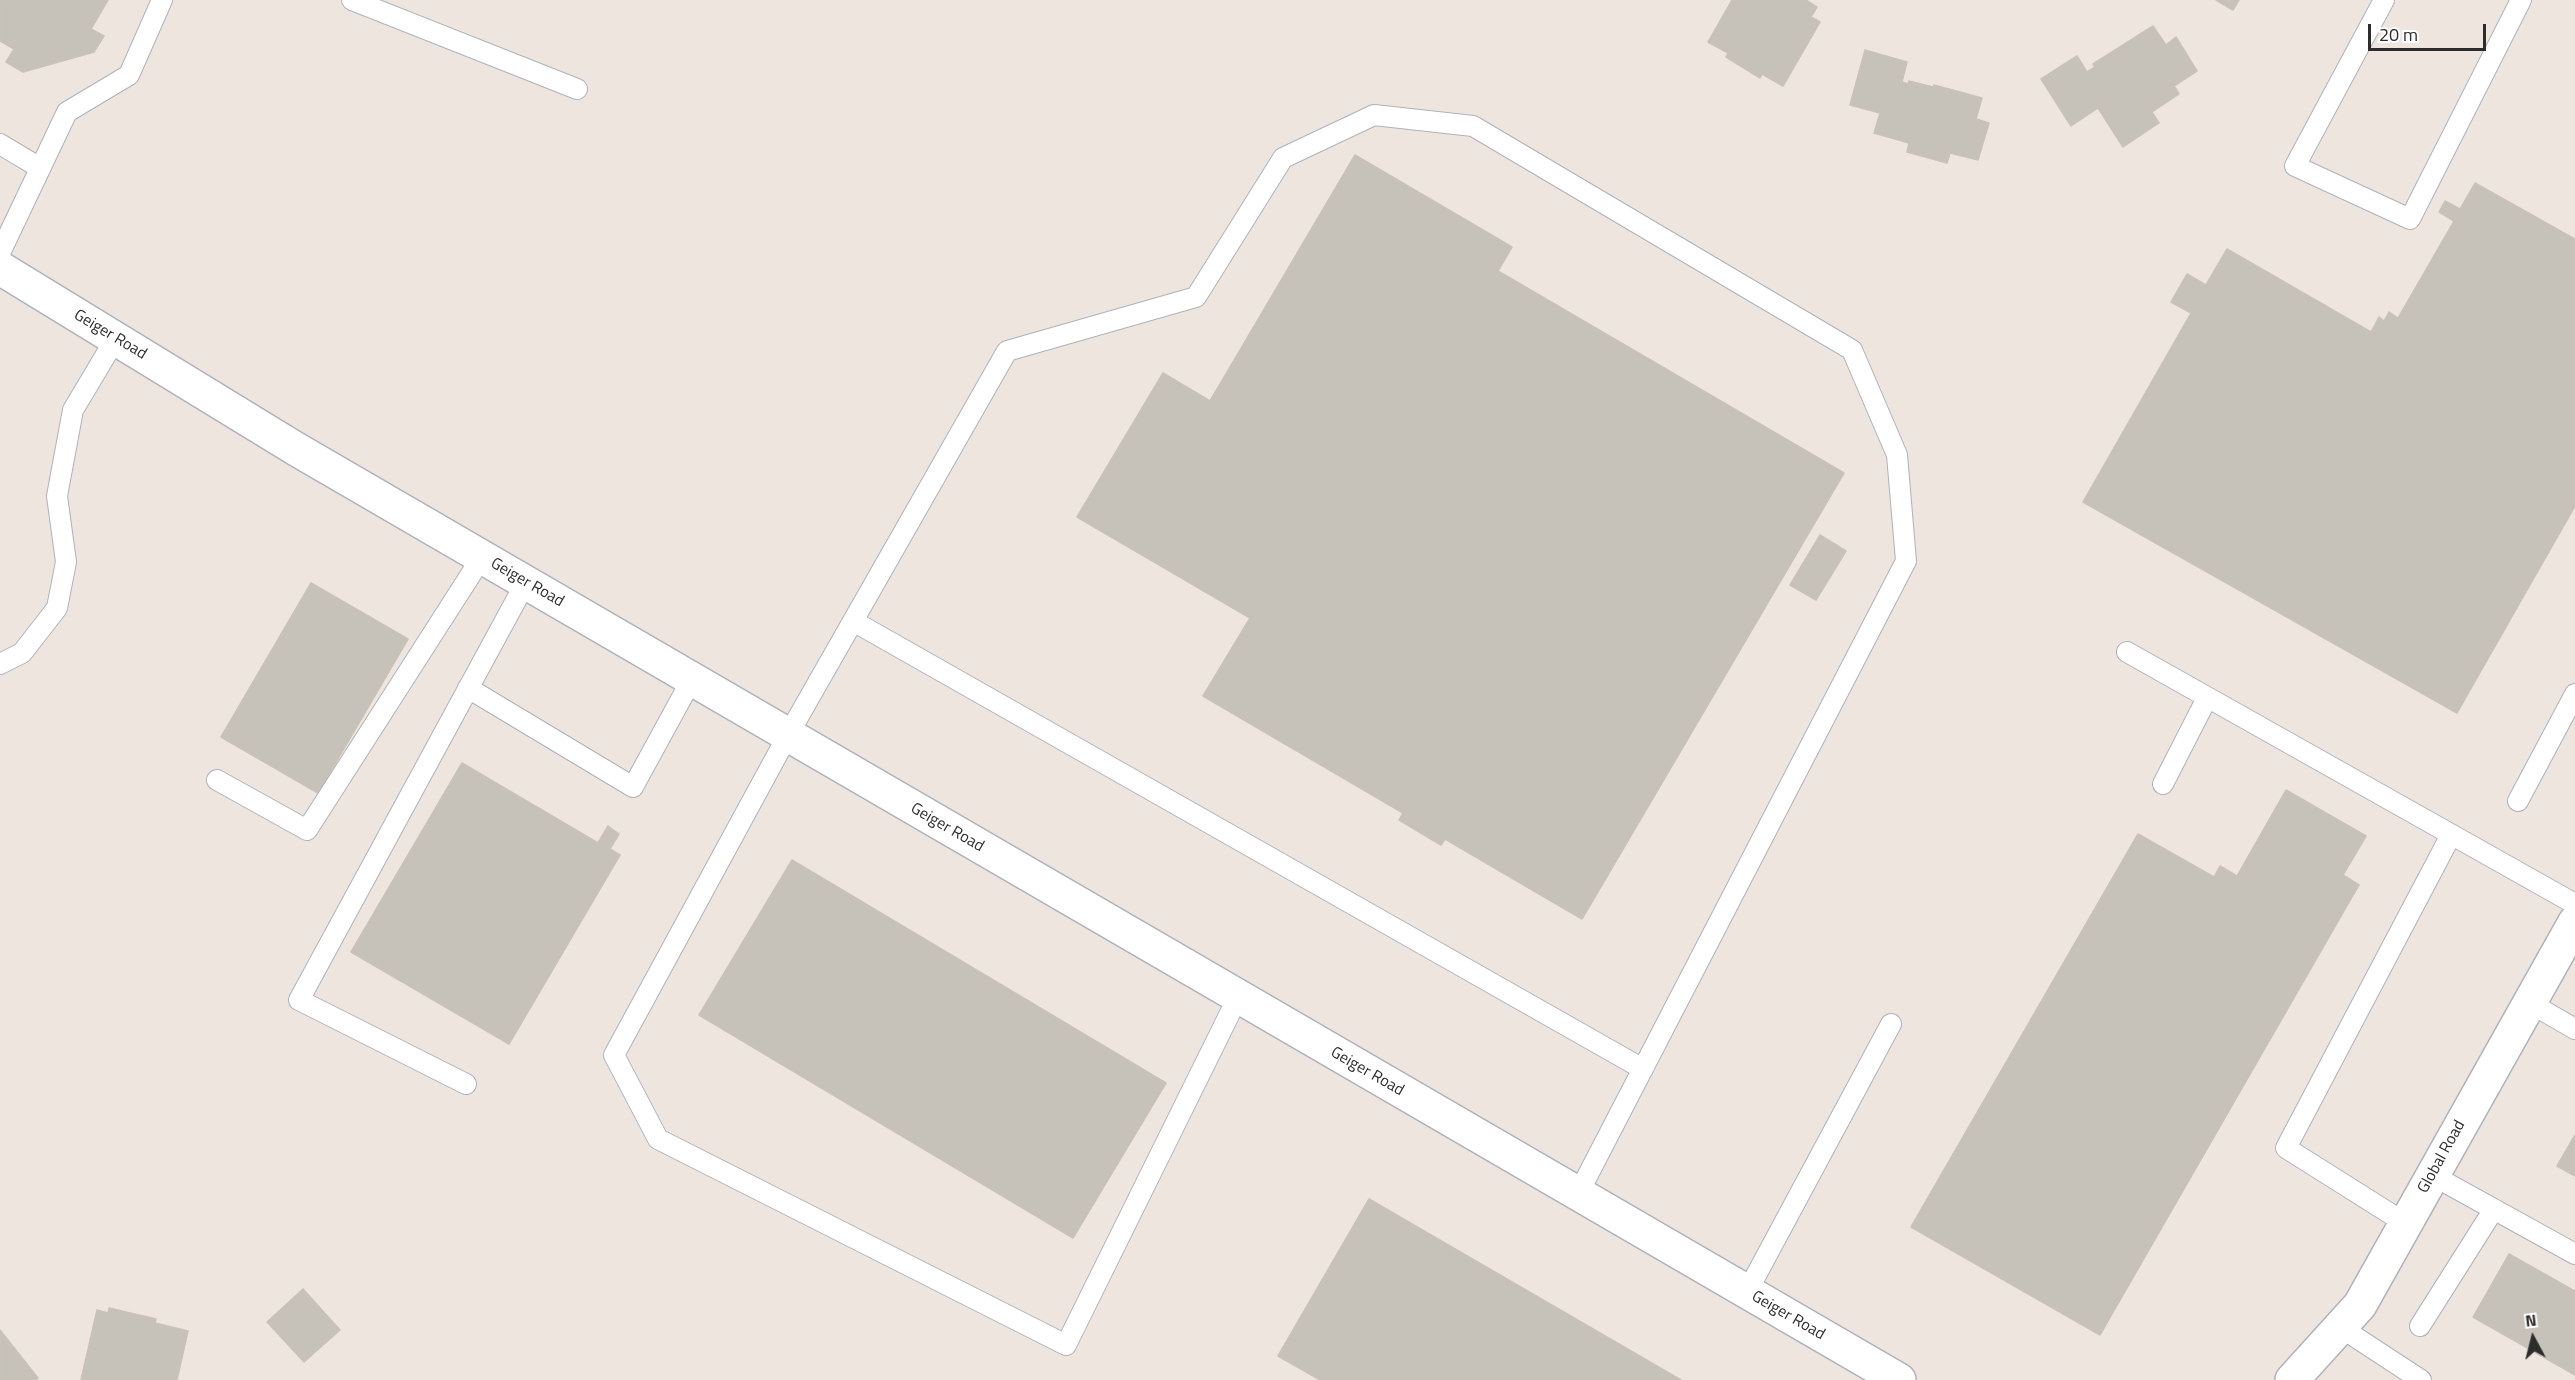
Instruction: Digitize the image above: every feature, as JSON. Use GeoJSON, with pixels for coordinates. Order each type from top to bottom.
{"type":"FeatureCollection","features":[{"type":"Feature","properties":{"kind":"street","name":"Geiger Road"},"geometry":{"type":"LineString","coordinates":[[0,268],[296,449],[1747,1292],[1888,1377]]}},
{"type":"Feature","properties":{"kind":"street","name":"Global Road"},"geometry":{"type":"LineString","coordinates":[[2292,1380],[2360,1305],[2575,922]]}},
{"type":"Feature","properties":{"kind":"lane"},"geometry":{"type":"LineString","coordinates":[[0,253],[67,112],[129,75],[162,0]]}},
{"type":"Feature","properties":{"kind":"lane"},"geometry":{"type":"LineString","coordinates":[[352,0],[577,89]]}},
{"type":"Feature","properties":{"kind":"lane"},"geometry":{"type":"LineString","coordinates":[[2384,0],[2295,166],[2410,219],[2521,0]]}},
{"type":"Feature","properties":{"kind":"lane"},"geometry":{"type":"LineString","coordinates":[[1238,997],[1066,1345],[658,1139],[614,1055],[788,735],[1007,351],[1196,297],[1283,158],[1374,115],[1473,126],[1852,350],[1897,455],[1906,561],[1578,1194]]}},
{"type":"Feature","properties":{"kind":"lane"},"geometry":{"type":"LineString","coordinates":[[0,144],[40,168]]}},
{"type":"Feature","properties":{"kind":"lane"},"geometry":{"type":"LineString","coordinates":[[0,664],[22,653],[57,608],[66,562],[57,496],[73,410],[116,338]]}},
{"type":"Feature","properties":{"kind":"lane"},"geometry":{"type":"LineString","coordinates":[[217,780],[307,830],[482,557]]}},
{"type":"Feature","properties":{"kind":"lane"},"geometry":{"type":"LineString","coordinates":[[466,1084],[299,1000],[526,582]]}},
{"type":"Feature","properties":{"kind":"lane"},"geometry":{"type":"LineString","coordinates":[[853,621],[1642,1069]]}},
{"type":"Feature","properties":{"kind":"lane"},"geometry":{"type":"LineString","coordinates":[[2127,652],[2575,904]]}},
{"type":"Feature","properties":{"kind":"lane"},"geometry":{"type":"LineString","coordinates":[[468,688],[633,787],[692,679]]}},
{"type":"Feature","properties":{"kind":"lane"},"geometry":{"type":"LineString","coordinates":[[2518,801],[2575,694]]}},
{"type":"Feature","properties":{"kind":"lane"},"geometry":{"type":"LineString","coordinates":[[2163,784],[2207,698]]}},
{"type":"Feature","properties":{"kind":"lane"},"geometry":{"type":"LineString","coordinates":[[2406,1222],[2286,1148],[2451,835]]}},
{"type":"Feature","properties":{"kind":"lane"},"geometry":{"type":"LineString","coordinates":[[2530,1003],[2575,1029]]}},
{"type":"Feature","properties":{"kind":"lane"},"geometry":{"type":"LineString","coordinates":[[1747,1292],[1891,1024]]}},
{"type":"Feature","properties":{"kind":"lane"},"geometry":{"type":"LineString","coordinates":[[2432,1174],[2575,1254]]}},
{"type":"Feature","properties":{"kind":"lane"},"geometry":{"type":"LineString","coordinates":[[2420,1326],[2494,1209]]}},
{"type":"Feature","properties":{"kind":"lane"},"geometry":{"type":"LineString","coordinates":[[2340,1327],[2421,1380]]}},
{"type":"Feature","properties":{"kind":"building"},"geometry":{"type":"Polygon","coordinates":[[[0,0],[108,0],[91,29],[104,36],[94,52],[23,72],[6,62],[14,49],[0,41],[0,0]]]}},
{"type":"Feature","properties":{"kind":"building"},"geometry":{"type":"Polygon","coordinates":[[[1732,0],[1806,0],[1817,7],[1811,17],[1820,22],[1783,86],[1762,74],[1760,78],[1726,57],[1728,53],[1708,42],[1732,0]]]}},
{"type":"Feature","properties":{"kind":"building"},"geometry":{"type":"Polygon","coordinates":[[[2216,0],[2239,0],[2233,10],[2216,0]]]}},
{"type":"Feature","properties":{"kind":"building"},"geometry":{"type":"Polygon","coordinates":[[[2153,26],[2166,45],[2176,37],[2197,71],[2174,86],[2179,94],[2152,112],[2159,123],[2123,147],[2098,108],[2071,126],[2041,79],[2077,56],[2087,72],[2095,67],[2093,64],[2153,26]]]}},
{"type":"Feature","properties":{"kind":"building"},"geometry":{"type":"Polygon","coordinates":[[[1865,50],[1907,62],[1902,82],[1908,84],[1909,81],[1933,87],[1934,85],[1982,98],[1976,119],[1989,123],[1978,160],[1950,153],[1947,163],[1907,152],[1909,143],[1874,133],[1880,113],[1850,105],[1865,50]]]}},
{"type":"Feature","properties":{"kind":"building"},"geometry":{"type":"Polygon","coordinates":[[[1355,155],[1512,247],[1498,271],[1844,473],[1582,919],[1445,839],[1441,845],[1399,820],[1403,813],[1203,696],[1250,618],[1077,517],[1163,373],[1210,401],[1355,155]]]}},
{"type":"Feature","properties":{"kind":"building"},"geometry":{"type":"Polygon","coordinates":[[[2475,183],[2575,239],[2575,506],[2457,713],[2083,502],[2191,313],[2171,302],[2187,274],[2206,285],[2227,249],[2371,332],[2379,317],[2384,321],[2389,312],[2398,318],[2454,221],[2439,212],[2445,201],[2460,209],[2475,183]]]}},
{"type":"Feature","properties":{"kind":"building"},"geometry":{"type":"Polygon","coordinates":[[[1820,535],[1846,551],[1816,600],[1790,585],[1820,535]]]}},
{"type":"Feature","properties":{"kind":"building"},"geometry":{"type":"Polygon","coordinates":[[[311,583],[408,639],[318,793],[221,737],[311,583]]]}},
{"type":"Feature","properties":{"kind":"building"},"geometry":{"type":"Polygon","coordinates":[[[462,763],[598,843],[608,826],[619,834],[610,849],[620,855],[509,1044],[351,952],[462,763]]]}},
{"type":"Feature","properties":{"kind":"building"},"geometry":{"type":"Polygon","coordinates":[[[2286,790],[2366,836],[2343,875],[2359,885],[2100,1335],[1911,1227],[2138,834],[2214,877],[2220,866],[2237,876],[2286,790]]]}},
{"type":"Feature","properties":{"kind":"building"},"geometry":{"type":"Polygon","coordinates":[[[792,860],[1166,1083],[1073,1238],[699,1015],[792,860]]]}},
{"type":"Feature","properties":{"kind":"building"},"geometry":{"type":"Polygon","coordinates":[[[2575,1135],[2575,1176],[2557,1166],[2575,1135]]]}},
{"type":"Feature","properties":{"kind":"building"},"geometry":{"type":"Polygon","coordinates":[[[1369,1199],[1681,1380],[1320,1380],[1278,1356],[1369,1199]]]}},
{"type":"Feature","properties":{"kind":"building"},"geometry":{"type":"Polygon","coordinates":[[[2509,1254],[2575,1291],[2575,1375],[2473,1317],[2509,1254]]]}},
{"type":"Feature","properties":{"kind":"building"},"geometry":{"type":"Polygon","coordinates":[[[303,1289],[340,1330],[304,1362],[267,1322],[303,1289]]]}},
{"type":"Feature","properties":{"kind":"building"},"geometry":{"type":"Polygon","coordinates":[[[109,1308],[156,1319],[155,1323],[188,1331],[177,1380],[81,1380],[97,1310],[108,1313],[109,1308]]]}},
{"type":"Feature","properties":{"kind":"building"},"geometry":{"type":"Polygon","coordinates":[[[0,1330],[38,1378],[36,1380],[0,1380],[0,1330]]]}}]}
